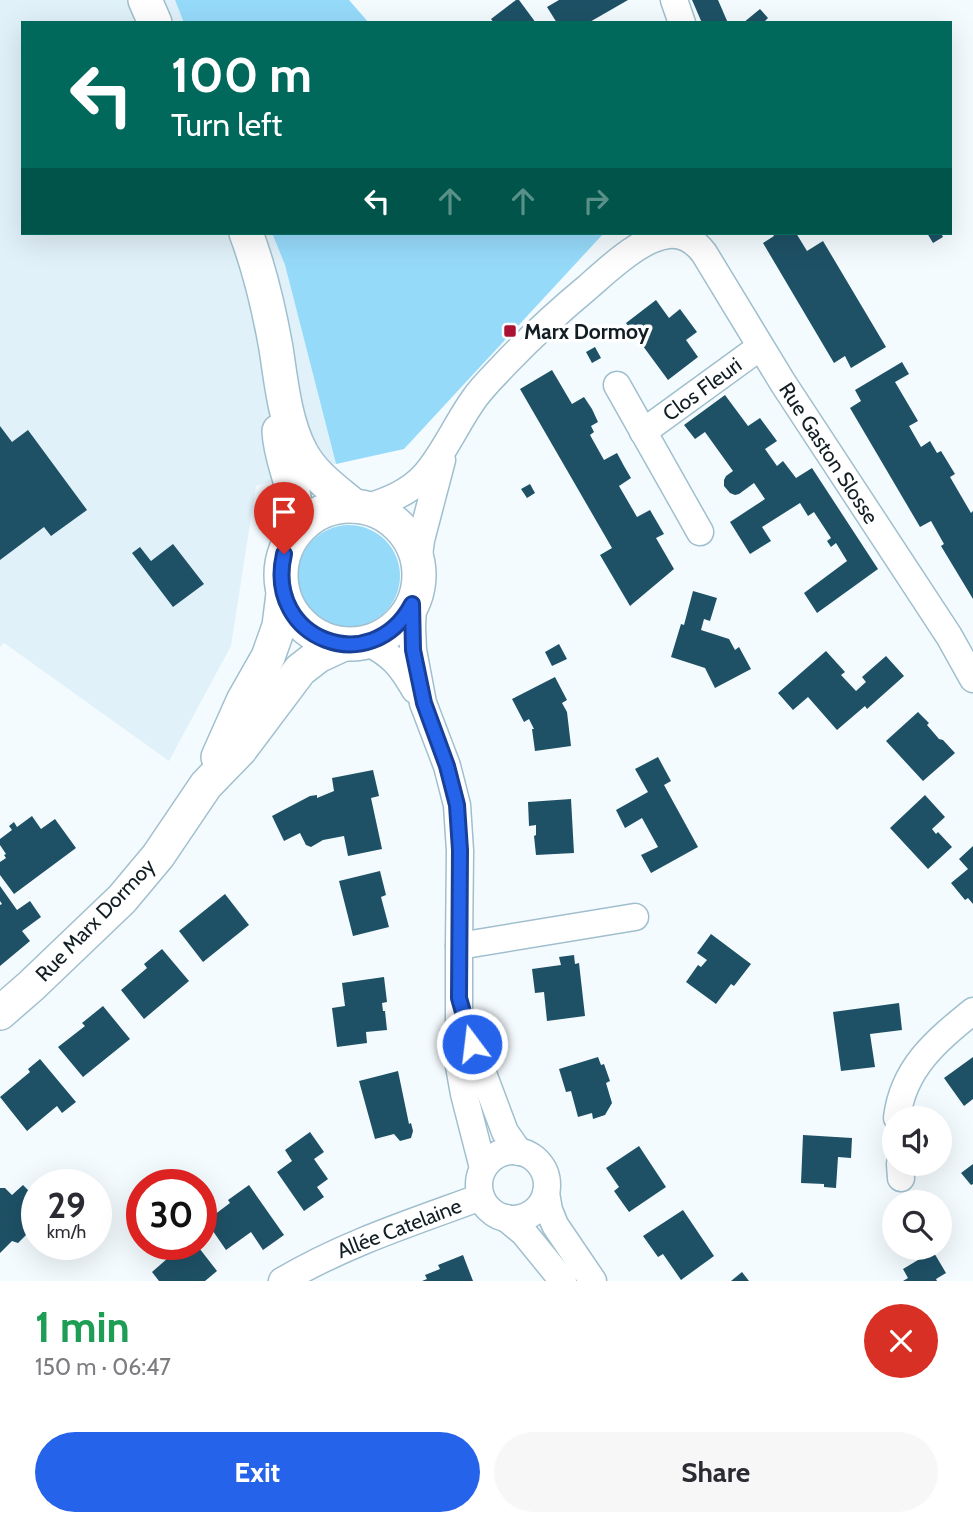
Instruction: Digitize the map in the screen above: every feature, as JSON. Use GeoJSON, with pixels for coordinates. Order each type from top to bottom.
{"type":"FeatureCollection","features":[{"type":"Feature","properties":{"kind":"street"},"geometry":{"type":"LineString","coordinates":[[145,0],[154,21]]}},
{"type":"Feature","properties":{"kind":"street"},"geometry":{"type":"LineString","coordinates":[[674,0],[681,21]]}},
{"type":"Feature","properties":{"kind":"street"},"geometry":{"type":"LineString","coordinates":[[247,235],[266,299],[287,407],[301,452],[318,474],[359,507],[386,516],[396,524],[410,542],[418,563]]}},
{"type":"Feature","properties":{"kind":"street"},"geometry":{"type":"LineString","coordinates":[[424,703],[397,662],[381,649],[323,639],[305,628],[292,613],[281,584],[282,564],[288,545],[296,531],[322,512],[390,499],[415,485],[445,448],[475,397],[516,353],[620,260],[644,243],[667,235]]}},
{"type":"Feature","properties":{"kind":"street","name":"Rue Gaston Slosse"},"geometry":{"type":"LineString","coordinates":[[681,235],[698,244],[704,253],[760,347],[949,636],[973,679]]}},
{"type":"Feature","properties":{"kind":"street","name":"Clos Fleuri"},"geometry":{"type":"LineString","coordinates":[[643,432],[760,347]]}},
{"type":"Feature","properties":{"kind":"street"},"geometry":{"type":"LineString","coordinates":[[280,371],[280,448],[292,489],[296,531]]}},
{"type":"Feature","properties":{"kind":"street","name":"Clos Fleuri"},"geometry":{"type":"LineString","coordinates":[[617,385],[700,531]]}},
{"type":"Feature","properties":{"kind":"street"},"geometry":{"type":"LineString","coordinates":[[355,643],[376,639],[394,629],[408,613],[418,584],[421,540],[445,448]]}},
{"type":"Feature","properties":{"kind":"street","name":"Rue Marx Dormoy"},"geometry":{"type":"LineString","coordinates":[[206,785],[235,717],[271,649],[279,626],[283,594]]}},
{"type":"Feature","properties":{"kind":"street"},"geometry":{"type":"LineString","coordinates":[[412,604],[413,650],[424,703],[447,766],[457,805],[460,850],[458,946],[461,1081],[483,1168]]}},
{"type":"Feature","properties":{"kind":"street","name":"Rue Marx Dormoy"},"geometry":{"type":"LineString","coordinates":[[0,1013],[122,899],[158,856],[206,785],[240,750],[300,670],[318,656],[355,643]]}},
{"type":"Feature","properties":{"kind":"street"},"geometry":{"type":"LineString","coordinates":[[458,946],[635,917]]}},
{"type":"Feature","properties":{"kind":"street"},"geometry":{"type":"LineString","coordinates":[[459,998],[472,1044],[501,1122],[519,1152]]}},
{"type":"Feature","properties":{"kind":"street"},"geometry":{"type":"LineString","coordinates":[[899,1106],[906,1083],[921,1060],[937,1041],[973,1011]]}},
{"type":"Feature","properties":{"kind":"street"},"geometry":{"type":"LineString","coordinates":[[563,1281],[524,1233],[491,1211],[481,1198],[479,1179],[483,1168],[491,1159],[502,1153],[519,1152],[531,1156],[543,1169],[547,1180],[549,1210],[555,1225],[593,1281]]}},
{"type":"Feature","properties":{"kind":"street"},"geometry":{"type":"LineString","coordinates":[[506,1219],[529,1215],[538,1208],[546,1193]]}},
{"type":"Feature","properties":{"kind":"street","name":"Allée Catelaine"},"geometry":{"type":"LineString","coordinates":[[282,1281],[354,1245],[481,1198]]}},
{"type":"Feature","properties":{"kind":"shaded area"},"geometry":{"type":"Polygon","coordinates":[[[0,0],[175,0],[183,21],[21,21],[21,235],[273,235],[285,265],[336,464],[256,486],[231,646],[169,761],[4,643],[0,647],[0,0]]]}},
{"type":"Feature","properties":{"kind":"shaded area"},"geometry":{"type":"Polygon","coordinates":[[[175,0],[349,0],[367,21],[183,21],[175,0]]]}},
{"type":"Feature","properties":{"kind":"shaded area"},"geometry":{"type":"Polygon","coordinates":[[[273,235],[602,235],[404,449],[336,464],[285,265],[273,235]]]}},
{"type":"Feature","properties":{"kind":"shaded area"},"geometry":{"type":"Polygon","coordinates":[[[349,525],[368,529],[385,540],[396,557],[400,576],[396,595],[385,612],[368,623],[349,627],[330,623],[313,612],[302,595],[298,576],[302,557],[313,540],[330,529],[349,525]]]}},
{"type":"Feature","properties":{"kind":"building"},"geometry":{"type":"Polygon","coordinates":[[[519,0],[535,21],[492,21],[491,19],[519,0]]]}},
{"type":"Feature","properties":{"kind":"building"},"geometry":{"type":"Polygon","coordinates":[[[559,0],[628,0],[591,21],[556,21],[547,7],[559,0]]]}},
{"type":"Feature","properties":{"kind":"building"},"geometry":{"type":"Polygon","coordinates":[[[692,0],[718,0],[727,21],[701,21],[692,0]]]}},
{"type":"Feature","properties":{"kind":"building"},"geometry":{"type":"Polygon","coordinates":[[[760,9],[768,18],[765,21],[745,21],[760,9]]]}},
{"type":"Feature","properties":{"kind":"building"},"geometry":{"type":"Polygon","coordinates":[[[797,235],[807,251],[823,241],[886,347],[851,368],[845,356],[834,363],[763,243],[774,236],[797,235]]]}},
{"type":"Feature","properties":{"kind":"building"},"geometry":{"type":"Polygon","coordinates":[[[928,235],[942,235],[943,237],[933,243],[928,235]]]}},
{"type":"Feature","properties":{"kind":"building"},"geometry":{"type":"Polygon","coordinates":[[[656,300],[669,318],[680,309],[697,332],[686,340],[698,357],[668,380],[626,323],[656,300]]]}},
{"type":"Feature","properties":{"kind":"building"},"geometry":{"type":"Polygon","coordinates":[[[595,347],[601,358],[592,363],[586,352],[595,347]]]}},
{"type":"Feature","properties":{"kind":"building"},"geometry":{"type":"Polygon","coordinates":[[[902,362],[909,374],[895,382],[918,421],[909,426],[921,447],[930,441],[937,453],[941,451],[955,474],[950,477],[971,513],[973,511],[973,599],[941,546],[944,544],[931,521],[920,527],[850,408],[861,401],[855,390],[902,362]]]}},
{"type":"Feature","properties":{"kind":"building"},"geometry":{"type":"Polygon","coordinates":[[[552,370],[572,404],[584,397],[592,409],[598,422],[591,426],[594,432],[590,435],[604,460],[617,453],[631,478],[619,486],[637,517],[650,510],[664,534],[656,538],[674,569],[630,606],[600,555],[612,548],[520,389],[552,370]]]}},
{"type":"Feature","properties":{"kind":"building"},"geometry":{"type":"Polygon","coordinates":[[[725,395],[748,426],[760,418],[777,441],[765,449],[777,466],[783,461],[796,478],[812,468],[878,569],[817,613],[804,593],[847,561],[836,543],[831,547],[827,541],[831,538],[814,512],[808,516],[800,503],[762,527],[771,541],[750,554],[730,522],[765,499],[754,483],[739,494],[730,493],[724,486],[724,480],[733,471],[705,432],[695,439],[684,425],[725,395]]]}},
{"type":"Feature","properties":{"kind":"building"},"geometry":{"type":"Polygon","coordinates":[[[0,426],[12,442],[28,430],[87,510],[51,536],[44,527],[0,560],[0,426]]]}},
{"type":"Feature","properties":{"kind":"building"},"geometry":{"type":"Polygon","coordinates":[[[530,484],[535,493],[527,498],[521,489],[530,484]]]}},
{"type":"Feature","properties":{"kind":"building"},"geometry":{"type":"Polygon","coordinates":[[[173,544],[204,584],[173,607],[132,553],[140,547],[151,561],[173,544]]]}},
{"type":"Feature","properties":{"kind":"building"},"geometry":{"type":"Polygon","coordinates":[[[693,591],[717,598],[710,621],[704,619],[701,630],[729,639],[735,650],[739,647],[751,669],[715,688],[705,668],[671,657],[681,624],[684,625],[693,591]]]}},
{"type":"Feature","properties":{"kind":"building"},"geometry":{"type":"Polygon","coordinates":[[[559,644],[567,659],[552,666],[545,652],[559,644]]]}},
{"type":"Feature","properties":{"kind":"building"},"geometry":{"type":"Polygon","coordinates":[[[826,651],[845,672],[841,675],[856,691],[866,682],[862,677],[886,656],[904,676],[867,709],[865,706],[837,730],[808,697],[793,710],[778,693],[826,651]]]}},
{"type":"Feature","properties":{"kind":"building"},"geometry":{"type":"Polygon","coordinates":[[[555,677],[567,700],[562,703],[567,712],[571,746],[535,751],[534,729],[529,719],[524,722],[512,699],[555,677]]]}},
{"type":"Feature","properties":{"kind":"building"},"geometry":{"type":"Polygon","coordinates":[[[918,712],[939,739],[955,753],[923,781],[886,741],[918,712]]]}},
{"type":"Feature","properties":{"kind":"building"},"geometry":{"type":"Polygon","coordinates":[[[658,757],[671,781],[664,785],[698,847],[651,873],[641,855],[658,847],[642,818],[625,828],[616,810],[648,792],[635,769],[658,757]]]}},
{"type":"Feature","properties":{"kind":"building"},"geometry":{"type":"Polygon","coordinates":[[[373,770],[379,796],[371,798],[382,849],[348,856],[344,836],[323,840],[311,847],[306,845],[300,833],[284,841],[272,816],[310,796],[317,795],[317,798],[334,791],[332,778],[373,770]]]}},
{"type":"Feature","properties":{"kind":"building"},"geometry":{"type":"Polygon","coordinates":[[[925,795],[945,817],[932,829],[952,847],[928,869],[890,828],[925,795]]]}},
{"type":"Feature","properties":{"kind":"building"},"geometry":{"type":"Polygon","coordinates":[[[571,799],[574,853],[536,855],[536,825],[529,826],[528,802],[571,799]]]}},
{"type":"Feature","properties":{"kind":"building"},"geometry":{"type":"Polygon","coordinates":[[[32,816],[41,829],[55,819],[76,848],[14,894],[0,875],[0,862],[6,858],[6,854],[0,845],[0,839],[12,830],[9,826],[14,822],[17,827],[32,816]]]}},
{"type":"Feature","properties":{"kind":"building"},"geometry":{"type":"Polygon","coordinates":[[[973,846],[973,904],[968,898],[965,900],[951,883],[968,869],[959,859],[973,846]]]}},
{"type":"Feature","properties":{"kind":"building"},"geometry":{"type":"Polygon","coordinates":[[[380,871],[386,895],[381,897],[389,927],[353,936],[339,881],[380,871]]]}},
{"type":"Feature","properties":{"kind":"building"},"geometry":{"type":"Polygon","coordinates":[[[0,886],[17,910],[30,901],[41,917],[22,931],[30,941],[0,966],[2,904],[0,886]]]}},
{"type":"Feature","properties":{"kind":"building"},"geometry":{"type":"Polygon","coordinates":[[[225,894],[249,925],[203,962],[179,931],[225,894]]]}},
{"type":"Feature","properties":{"kind":"building"},"geometry":{"type":"Polygon","coordinates":[[[711,934],[751,964],[716,1004],[686,982],[698,965],[701,967],[707,960],[697,953],[711,934]]]}},
{"type":"Feature","properties":{"kind":"building"},"geometry":{"type":"Polygon","coordinates":[[[162,949],[189,981],[144,1019],[121,990],[147,968],[144,964],[162,949]]]}},
{"type":"Feature","properties":{"kind":"building"},"geometry":{"type":"Polygon","coordinates":[[[574,955],[575,964],[579,963],[585,1016],[547,1021],[544,992],[535,993],[532,969],[561,965],[559,957],[574,955]]]}},
{"type":"Feature","properties":{"kind":"building"},"geometry":{"type":"Polygon","coordinates":[[[384,977],[387,1002],[382,1003],[387,1030],[366,1032],[367,1043],[337,1047],[332,1008],[345,1006],[342,983],[384,977]]]}},
{"type":"Feature","properties":{"kind":"building"},"geometry":{"type":"Polygon","coordinates":[[[899,1003],[902,1030],[870,1034],[875,1067],[841,1071],[833,1012],[899,1003]]]}},
{"type":"Feature","properties":{"kind":"building"},"geometry":{"type":"Polygon","coordinates":[[[103,1006],[130,1039],[83,1077],[58,1047],[85,1026],[82,1023],[103,1006]]]}},
{"type":"Feature","properties":{"kind":"building"},"geometry":{"type":"Polygon","coordinates":[[[598,1057],[601,1065],[604,1064],[610,1081],[606,1083],[612,1103],[605,1115],[593,1119],[592,1113],[578,1117],[571,1091],[566,1092],[559,1069],[598,1057]]]}},
{"type":"Feature","properties":{"kind":"building"},"geometry":{"type":"Polygon","coordinates":[[[973,1057],[973,1099],[964,1106],[944,1078],[973,1057]]]}},
{"type":"Feature","properties":{"kind":"building"},"geometry":{"type":"Polygon","coordinates":[[[40,1059],[76,1102],[62,1113],[57,1106],[27,1131],[0,1097],[30,1072],[28,1069],[40,1059]]]}},
{"type":"Feature","properties":{"kind":"building"},"geometry":{"type":"Polygon","coordinates":[[[398,1071],[409,1124],[411,1123],[413,1131],[411,1138],[400,1141],[394,1134],[375,1139],[359,1081],[398,1071]]]}},
{"type":"Feature","properties":{"kind":"building"},"geometry":{"type":"Polygon","coordinates":[[[310,1132],[324,1152],[314,1159],[328,1179],[317,1187],[324,1197],[304,1211],[277,1172],[292,1161],[285,1150],[310,1132]]]}},
{"type":"Feature","properties":{"kind":"building"},"geometry":{"type":"Polygon","coordinates":[[[803,1135],[852,1138],[851,1158],[838,1157],[836,1188],[824,1187],[824,1184],[801,1183],[803,1135]]]}},
{"type":"Feature","properties":{"kind":"building"},"geometry":{"type":"Polygon","coordinates":[[[639,1146],[666,1187],[629,1212],[614,1191],[619,1187],[606,1168],[639,1146]]]}},
{"type":"Feature","properties":{"kind":"building"},"geometry":{"type":"Polygon","coordinates":[[[973,1164],[973,1184],[971,1185],[961,1173],[973,1164]]]}},
{"type":"Feature","properties":{"kind":"building"},"geometry":{"type":"Polygon","coordinates":[[[249,1185],[284,1235],[263,1250],[251,1232],[226,1250],[217,1237],[217,1213],[230,1203],[228,1200],[249,1185]]]}},
{"type":"Feature","properties":{"kind":"building"},"geometry":{"type":"Polygon","coordinates":[[[21,1187],[21,1240],[18,1243],[12,1241],[0,1253],[0,1188],[5,1188],[12,1195],[21,1187]]]}},
{"type":"Feature","properties":{"kind":"building"},"geometry":{"type":"Polygon","coordinates":[[[683,1210],[714,1256],[681,1280],[663,1254],[658,1257],[643,1236],[683,1210]]]}},
{"type":"Feature","properties":{"kind":"building"},"geometry":{"type":"Polygon","coordinates":[[[463,1255],[473,1281],[422,1281],[427,1279],[425,1275],[440,1269],[438,1265],[463,1255]]]}},
{"type":"Feature","properties":{"kind":"building"},"geometry":{"type":"Polygon","coordinates":[[[166,1260],[208,1260],[217,1271],[205,1281],[159,1281],[152,1272],[166,1260]]]}},
{"type":"Feature","properties":{"kind":"building"},"geometry":{"type":"Polygon","coordinates":[[[918,1260],[938,1260],[946,1273],[936,1279],[937,1281],[903,1281],[908,1278],[903,1269],[918,1260]]]}},
{"type":"Feature","properties":{"kind":"building"},"geometry":{"type":"Polygon","coordinates":[[[742,1272],[749,1281],[731,1281],[742,1272]]]}},
{"type":"Feature","properties":{"kind":"place","name":"Marx Dormoy"},"geometry":{"type":"Point","coordinates":[510,331]}},
{"type":"Feature","properties":{"kind":"route"},"geometry":{"type":"LineString","coordinates":[[284,554],[281,584],[292,613],[305,628],[333,643],[355,644],[385,635],[408,613],[412,604],[413,650],[424,703],[447,766],[457,805],[460,850],[459,998],[472,1044]]}}]}
